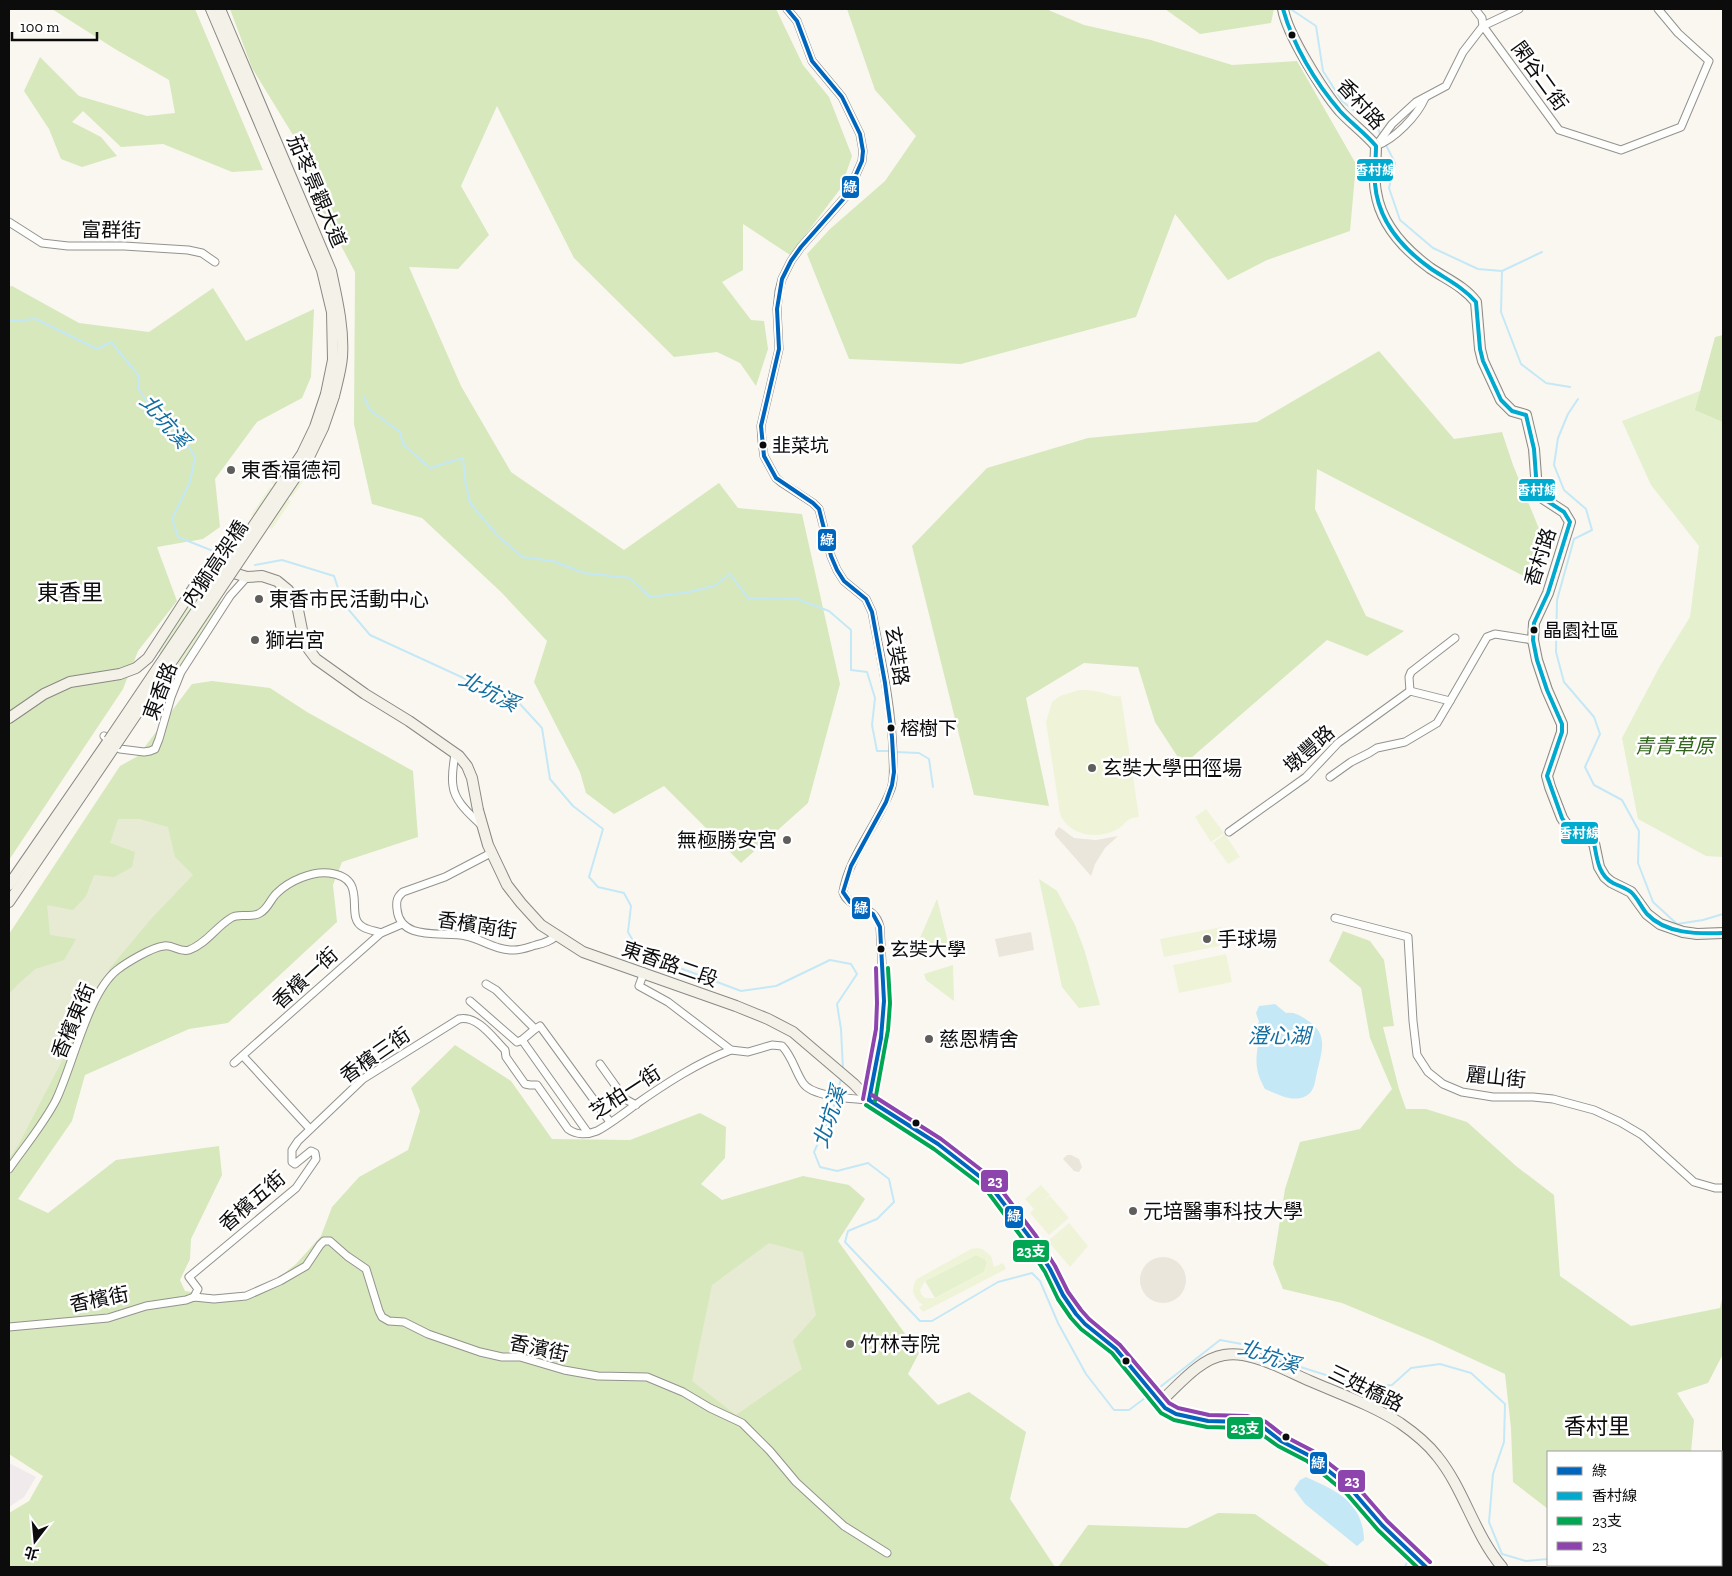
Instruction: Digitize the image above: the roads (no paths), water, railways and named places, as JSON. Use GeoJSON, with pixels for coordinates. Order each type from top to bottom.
{"type":"FeatureCollection","features":[{"type":"Feature","properties":{"kind":"street","name":"茄苳景觀大道"},"geometry":{"type":"LineString","coordinates":[[211,9],[322,270],[332,312],[330,395]]}},
{"type":"Feature","properties":{"kind":"street","name":"茄苳景觀大道"},"geometry":{"type":"LineString","coordinates":[[220,9],[331,271],[340,309],[342,358],[330,395]]}},
{"type":"Feature","properties":{"kind":"street","name":"玄奘路"},"geometry":{"type":"LineString","coordinates":[[787,9],[797,21],[812,61],[842,97],[860,134],[863,151],[862,161],[847,195],[801,247],[782,279],[777,309],[779,349],[761,426],[764,456],[776,478],[819,509],[831,556],[837,570],[844,581],[866,599],[872,612],[892,720],[892,786],[884,806],[853,863],[843,892],[848,900],[872,912],[879,919],[884,1001],[881,1038],[869,1100]]}},
{"type":"Feature","properties":{"kind":"street","name":"香村路"},"geometry":{"type":"LineString","coordinates":[[1283,9],[1289,30],[1323,88],[1341,112],[1368,136],[1380,142],[1375,191],[1382,216],[1395,236],[1430,268],[1461,287],[1476,302],[1480,349],[1483,361],[1501,400],[1512,411],[1526,415],[1534,448],[1537,490],[1541,497],[1564,512],[1570,522],[1548,593],[1534,623],[1533,640],[1536,660],[1547,690],[1562,719],[1562,732],[1547,776],[1562,818],[1569,826],[1594,843],[1600,867],[1605,877],[1631,892],[1646,914],[1660,924],[1683,932],[1697,934],[1723,933]]}},
{"type":"Feature","properties":{"kind":"street","name":"閑谷二街"},"geometry":{"type":"LineString","coordinates":[[1475,9],[1482,18],[1483,26],[1559,130],[1620,150],[1681,127],[1709,61],[1678,33],[1658,9]]}},
{"type":"Feature","properties":{"kind":"street"},"geometry":{"type":"LineString","coordinates":[[1380,142],[1392,124],[1416,102],[1446,86],[1462,52],[1483,26],[1519,9]]}},
{"type":"Feature","properties":{"kind":"street"},"geometry":{"type":"LineString","coordinates":[[1380,142],[1389,141],[1420,108],[1424,98]]}},
{"type":"Feature","properties":{"kind":"street","name":"富群街"},"geometry":{"type":"LineString","coordinates":[[9,222],[42,243],[68,246],[124,246],[188,250],[202,253],[215,262]]}},
{"type":"Feature","properties":{"kind":"street","name":"內獅高架橋"},"geometry":{"type":"LineString","coordinates":[[109,741],[309,456],[323,428],[330,395]]}},
{"type":"Feature","properties":{"kind":"street"},"geometry":{"type":"LineString","coordinates":[[9,718],[44,694],[70,682],[120,674],[136,668],[148,658],[200,578],[211,569],[228,571],[247,577],[262,576],[277,581],[288,590],[298,605],[307,647],[316,659],[365,694],[409,721],[455,753],[467,766],[472,778],[482,826],[491,852]]}},
{"type":"Feature","properties":{"kind":"street"},"geometry":{"type":"LineString","coordinates":[[228,571],[230,596]]}},
{"type":"Feature","properties":{"kind":"street","name":"東香路"},"geometry":{"type":"LineString","coordinates":[[109,741],[120,749],[144,752],[150,752],[154,749],[181,672],[230,596],[247,577]]}},
{"type":"Feature","properties":{"kind":"street","name":"墩豐路"},"geometry":{"type":"LineString","coordinates":[[1330,778],[1350,762],[1368,752],[1377,748],[1405,742],[1437,723],[1487,638],[1496,634],[1533,640]]}},
{"type":"Feature","properties":{"kind":"street"},"geometry":{"type":"LineString","coordinates":[[1450,701],[1410,691],[1409,677],[1411,672],[1455,638]]}},
{"type":"Feature","properties":{"kind":"street"},"geometry":{"type":"LineString","coordinates":[[352,684],[368,689],[426,726],[462,753],[471,764],[477,776],[482,826]]}},
{"type":"Feature","properties":{"kind":"street","name":"墩豐路"},"geometry":{"type":"LineString","coordinates":[[1230,832],[1306,777],[1338,743],[1410,691]]}},
{"type":"Feature","properties":{"kind":"street"},"geometry":{"type":"LineString","coordinates":[[9,885],[109,741]]}},
{"type":"Feature","properties":{"kind":"street"},"geometry":{"type":"LineString","coordinates":[[9,902],[109,741]]}},
{"type":"Feature","properties":{"kind":"street"},"geometry":{"type":"LineString","coordinates":[[455,753],[452,784],[454,792],[461,805],[482,826]]}},
{"type":"Feature","properties":{"kind":"street","name":"東香路二段"},"geometry":{"type":"LineString","coordinates":[[491,852],[507,885],[521,903],[541,925],[557,936],[583,952],[644,972],[768,1019],[793,1032],[854,1084],[869,1100]]}},
{"type":"Feature","properties":{"kind":"street","name":"香檳南街"},"geometry":{"type":"LineString","coordinates":[[491,852],[445,877],[398,896],[396,903],[397,913],[402,924],[417,932],[467,936],[512,950],[551,941],[557,936]]}},
{"type":"Feature","properties":{"kind":"street","name":"香檳東街"},"geometry":{"type":"LineString","coordinates":[[9,1168],[44,1120],[56,1099],[71,1066],[90,1011],[102,988],[116,971],[144,954],[164,946],[187,951],[198,946],[232,916],[254,916],[262,912],[277,892],[312,874],[330,873],[348,880],[353,887],[358,922],[362,927],[381,932]]}},
{"type":"Feature","properties":{"kind":"street","name":"麗山街"},"geometry":{"type":"LineString","coordinates":[[1335,918],[1408,937],[1417,1055],[1428,1072],[1443,1084],[1469,1093],[1494,1097],[1553,1099],[1594,1110],[1642,1135],[1694,1182],[1715,1188],[1723,1188]]}},
{"type":"Feature","properties":{"kind":"street","name":"香檳一街"},"geometry":{"type":"LineString","coordinates":[[234,1063],[381,932],[402,924]]}},
{"type":"Feature","properties":{"kind":"street"},"geometry":{"type":"LineString","coordinates":[[644,972],[639,986],[668,1002],[731,1050],[748,1052],[772,1045],[782,1046],[788,1052],[803,1083],[809,1090],[869,1100],[944,1149],[988,1183],[1023,1227],[1044,1258],[1063,1296],[1076,1314],[1085,1324],[1116,1349],[1165,1408],[1176,1414],[1208,1421],[1246,1422],[1263,1427],[1281,1441],[1310,1456],[1350,1488],[1382,1525],[1426,1567]]}},
{"type":"Feature","properties":{"kind":"street"},"geometry":{"type":"LineString","coordinates":[[486,984],[496,990],[535,1029]]}},
{"type":"Feature","properties":{"kind":"street"},"geometry":{"type":"LineString","coordinates":[[470,1001],[519,1041],[588,1133]]}},
{"type":"Feature","properties":{"kind":"street","name":"芝柏一街"},"geometry":{"type":"LineString","coordinates":[[466,1017],[475,1020],[505,1050],[506,1057],[525,1084],[537,1085],[568,1129],[573,1133],[597,1131],[701,1063],[731,1050]]}},
{"type":"Feature","properties":{"kind":"street","name":"香檳三街"},"geometry":{"type":"LineString","coordinates":[[310,1130],[363,1080],[453,1022],[466,1017]]}},
{"type":"Feature","properties":{"kind":"street"},"geometry":{"type":"LineString","coordinates":[[505,1050],[540,1026],[610,1122]]}},
{"type":"Feature","properties":{"kind":"street"},"geometry":{"type":"LineString","coordinates":[[243,1056],[310,1130]]}},
{"type":"Feature","properties":{"kind":"street"},"geometry":{"type":"LineString","coordinates":[[600,1064],[625,1099],[636,1105]]}},
{"type":"Feature","properties":{"kind":"street","name":"香檳五街"},"geometry":{"type":"LineString","coordinates":[[194,1297],[198,1289],[189,1277],[296,1188],[316,1159],[315,1153],[311,1151],[295,1164],[292,1162],[292,1150],[298,1141],[310,1130]]}},
{"type":"Feature","properties":{"kind":"street","name":"香濱街"},"geometry":{"type":"LineString","coordinates":[[194,1297],[214,1299],[246,1296],[280,1281],[306,1266],[320,1245],[324,1241],[330,1241],[366,1269],[379,1311],[382,1317],[390,1321],[404,1322],[428,1334],[480,1352],[502,1357],[520,1357],[564,1370],[598,1376],[647,1376],[683,1392],[710,1408],[742,1423],[770,1451],[796,1482],[844,1526],[887,1553]]}},
{"type":"Feature","properties":{"kind":"street","name":"香檳街"},"geometry":{"type":"LineString","coordinates":[[9,1327],[108,1318],[146,1306],[194,1297]]}},
{"type":"Feature","properties":{"kind":"street","name":"三姓橋路"},"geometry":{"type":"LineString","coordinates":[[1157,1399],[1208,1361],[1223,1355],[1242,1355],[1265,1362],[1364,1404],[1399,1423],[1420,1438],[1437,1455],[1464,1499],[1476,1526],[1494,1558],[1502,1567]]}},
{"type":"Feature","properties":{"kind":"water","name":"澄心湖"},"geometry":{"type":"Polygon","coordinates":[[[1275,1004],[1286,1013],[1297,1014],[1314,1025],[1321,1037],[1322,1050],[1314,1086],[1309,1094],[1301,1098],[1285,1097],[1265,1089],[1258,1073],[1258,1045],[1250,1036],[1259,1022],[1256,1013],[1259,1006],[1275,1004]]]}},
{"type":"Feature","properties":{"kind":"water"},"geometry":{"type":"Polygon","coordinates":[[[1306,1477],[1338,1493],[1353,1507],[1359,1516],[1364,1540],[1357,1546],[1305,1504],[1294,1489],[1300,1480],[1306,1477]]]}},
{"type":"Feature","properties":{"kind":"waterway"},"geometry":{"type":"LineString","coordinates":[[1292,9],[1316,26],[1323,71],[1342,101],[1378,129],[1381,136]]}},
{"type":"Feature","properties":{"kind":"waterway"},"geometry":{"type":"LineString","coordinates":[[1386,145],[1395,163],[1389,188],[1400,220],[1433,248],[1478,269],[1502,271],[1501,312],[1521,364],[1546,383],[1570,387]]}},
{"type":"Feature","properties":{"kind":"waterway"},"geometry":{"type":"LineString","coordinates":[[1502,271],[1542,252]]}},
{"type":"Feature","properties":{"kind":"waterway","name":"北坑溪"},"geometry":{"type":"LineString","coordinates":[[9,321],[36,319],[97,349],[111,342],[139,376],[139,390],[151,407],[161,411],[180,433],[195,457],[190,482],[172,519],[178,537],[223,555]]}},
{"type":"Feature","properties":{"kind":"waterway","name":"韭菜坑"},"geometry":{"type":"LineString","coordinates":[[364,397],[370,410],[400,432],[403,444],[430,468],[463,458],[470,503],[497,535],[522,557],[553,561],[584,573],[630,578],[650,597],[689,592],[714,586],[730,574],[748,598],[797,599],[829,611],[851,630],[851,670],[867,672],[875,698],[872,725],[877,751],[891,751]]}},
{"type":"Feature","properties":{"kind":"waterway"},"geometry":{"type":"LineString","coordinates":[[1578,399],[1568,414],[1558,438],[1554,465],[1564,490],[1586,509],[1592,530],[1574,539],[1557,600],[1556,652],[1564,682],[1594,717],[1600,734],[1585,767],[1594,785],[1622,800],[1639,831],[1638,863],[1653,902],[1677,924],[1703,920],[1723,914]]}},
{"type":"Feature","properties":{"kind":"waterway","name":"北坑溪"},"geometry":{"type":"LineString","coordinates":[[255,565],[282,560],[334,576],[343,603],[370,635],[520,704],[542,728],[550,779],[573,806],[603,829],[589,877],[598,887],[624,893],[631,906],[628,932],[640,953],[741,991],[776,986],[830,960],[851,964],[857,974],[837,1004],[841,1029],[843,1069]]}},
{"type":"Feature","properties":{"kind":"waterway","name":"韭菜坑"},"geometry":{"type":"LineString","coordinates":[[895,752],[919,753],[929,759],[933,787]]}},
{"type":"Feature","properties":{"kind":"waterway","name":"北坑溪"},"geometry":{"type":"LineString","coordinates":[[841,1079],[832,1113],[814,1152],[820,1167],[837,1171],[868,1163],[889,1179],[894,1202],[877,1219],[848,1231],[845,1242],[920,1321],[932,1321],[998,1282],[1032,1273],[1040,1281],[1058,1323],[1086,1374],[1114,1410],[1129,1410],[1149,1395]]}},
{"type":"Feature","properties":{"kind":"waterway","name":"北坑溪"},"geometry":{"type":"LineString","coordinates":[[1155,1391],[1220,1340],[1247,1345],[1291,1364],[1364,1387],[1392,1385],[1411,1368],[1440,1364],[1471,1373],[1505,1404],[1504,1442],[1493,1474],[1489,1522],[1502,1554],[1526,1561],[1547,1559]]}},
{"type":"Feature","properties":{"kind":"waterway"},"geometry":{"type":"LineString","coordinates":[[1405,1567],[1409,1557]]}},
{"type":"Feature","properties":{"kind":"place","name":"韭菜坑"},"geometry":{"type":"Point","coordinates":[763,445]}},
{"type":"Feature","properties":{"kind":"place","name":"東香福德祠"},"geometry":{"type":"Point","coordinates":[231,470]}},
{"type":"Feature","properties":{"kind":"place","name":"東香市民活動中心"},"geometry":{"type":"Point","coordinates":[259,599]}},
{"type":"Feature","properties":{"kind":"place","name":"晶園社區"},"geometry":{"type":"Point","coordinates":[1534,630]}},
{"type":"Feature","properties":{"kind":"place","name":"獅岩宮"},"geometry":{"type":"Point","coordinates":[255,640]}},
{"type":"Feature","properties":{"kind":"place","name":"榕樹下"},"geometry":{"type":"Point","coordinates":[891,728]}},
{"type":"Feature","properties":{"kind":"place","name":"玄奘大學田徑場"},"geometry":{"type":"Point","coordinates":[1092,768]}},
{"type":"Feature","properties":{"kind":"place","name":"無極勝安宮"},"geometry":{"type":"Point","coordinates":[787,840]}},
{"type":"Feature","properties":{"kind":"place","name":"手球場"},"geometry":{"type":"Point","coordinates":[1207,939]}},
{"type":"Feature","properties":{"kind":"place","name":"玄奘大學"},"geometry":{"type":"Point","coordinates":[881,949]}},
{"type":"Feature","properties":{"kind":"place","name":"慈恩精舍"},"geometry":{"type":"Point","coordinates":[929,1039]}},
{"type":"Feature","properties":{"kind":"place","name":"元培醫事科技大學"},"geometry":{"type":"Point","coordinates":[1133,1211]}},
{"type":"Feature","properties":{"kind":"place","name":"竹林寺院"},"geometry":{"type":"Point","coordinates":[850,1344]}},
{"type":"Feature","properties":{"kind":"district","name":"東香里"},"geometry":{"type":"Point","coordinates":[70,592]}},
{"type":"Feature","properties":{"kind":"district","name":"香村里"},"geometry":{"type":"Point","coordinates":[1597,1426]}},
{"type":"Feature","properties":{"kind":"park label","name":"青青草原"},"geometry":{"type":"Point","coordinates":[1674,746]}}]}
